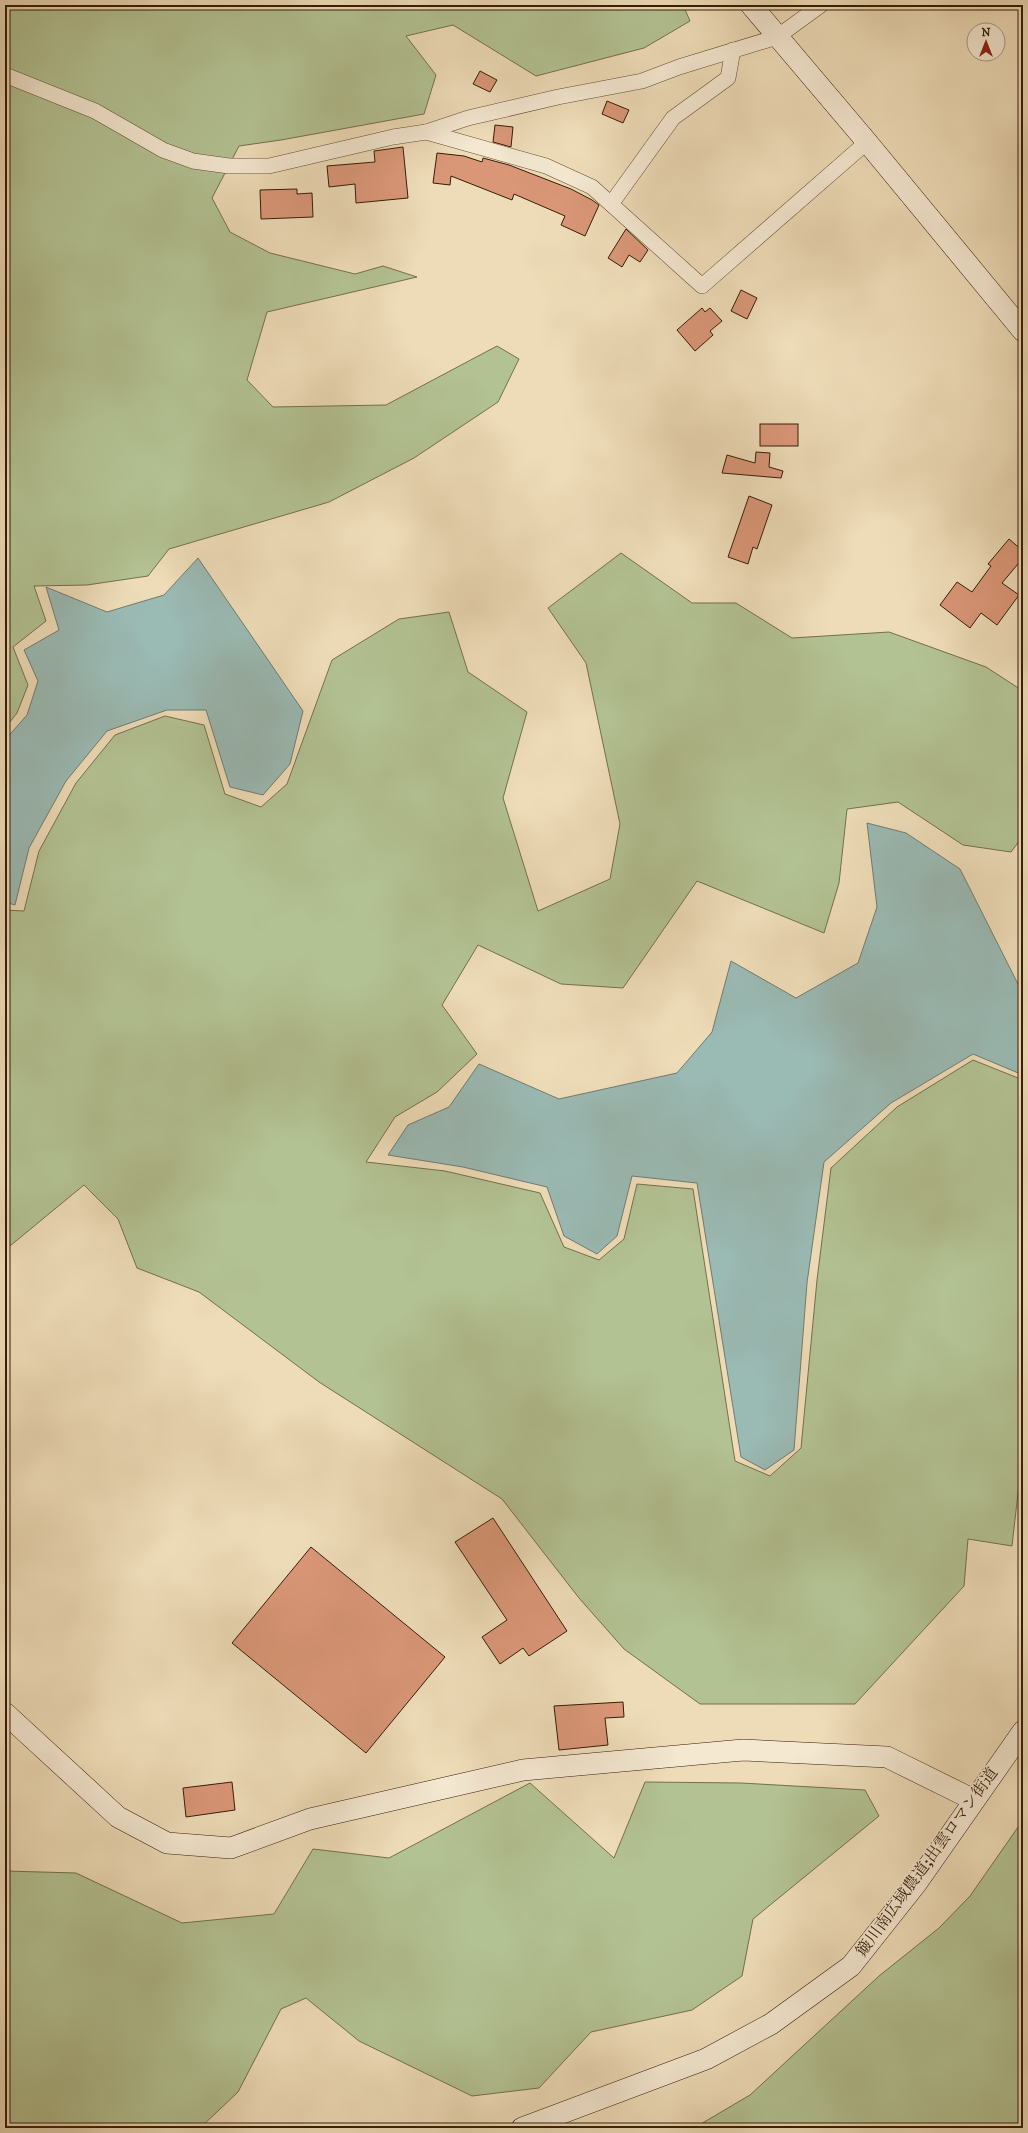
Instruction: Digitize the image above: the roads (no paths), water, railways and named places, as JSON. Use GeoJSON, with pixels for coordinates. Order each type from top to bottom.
{"type":"FeatureCollection","features":[{"type":"Feature","properties":{"kind":"street"},"geometry":{"type":"LineString","coordinates":[[751,5],[867,142],[1023,331]]}},
{"type":"Feature","properties":{"kind":"street"},"geometry":{"type":"LineString","coordinates":[[5,75],[95,110],[163,150],[193,161],[229,166],[269,166],[393,137],[426,132],[468,118],[543,100],[642,81],[679,67],[777,37],[821,5]]}},
{"type":"Feature","properties":{"kind":"street"},"geometry":{"type":"LineString","coordinates":[[611,204],[673,118],[728,78],[733,50]]}},
{"type":"Feature","properties":{"kind":"street"},"geometry":{"type":"LineString","coordinates":[[426,132],[546,166],[592,187],[702,286],[867,142]]}},
{"type":"Feature","properties":{"kind":"street"},"geometry":{"type":"LineString","coordinates":[[5,1713],[118,1817],[167,1843],[231,1848],[310,1819],[523,1770],[743,1750],[887,1757],[974,1800]]}},
{"type":"Feature","properties":{"kind":"street","name":"簸川南広域農道;出雲ロマン街道"},"geometry":{"type":"LineString","coordinates":[[522,2128],[706,2059],[771,2024],[851,1966],[916,1884],[1023,1731]]}},
{"type":"Feature","properties":{"kind":"water"},"geometry":{"type":"Polygon","coordinates":[[[198,558],[303,711],[290,764],[263,795],[230,787],[206,710],[167,710],[107,731],[66,781],[29,848],[15,905],[5,902],[5,740],[27,715],[38,681],[24,650],[59,630],[46,587],[107,612],[164,595],[198,558]]]}},
{"type":"Feature","properties":{"kind":"water"},"geometry":{"type":"Polygon","coordinates":[[[867,823],[906,833],[960,869],[1023,994],[1023,1075],[973,1054],[891,1103],[824,1162],[807,1283],[794,1450],[765,1470],[741,1457],[697,1183],[632,1176],[617,1236],[597,1254],[564,1236],[547,1187],[463,1167],[388,1155],[408,1125],[449,1107],[479,1064],[559,1099],[677,1073],[712,1032],[731,961],[796,998],[858,963],[877,907],[867,823]]]}}]}
